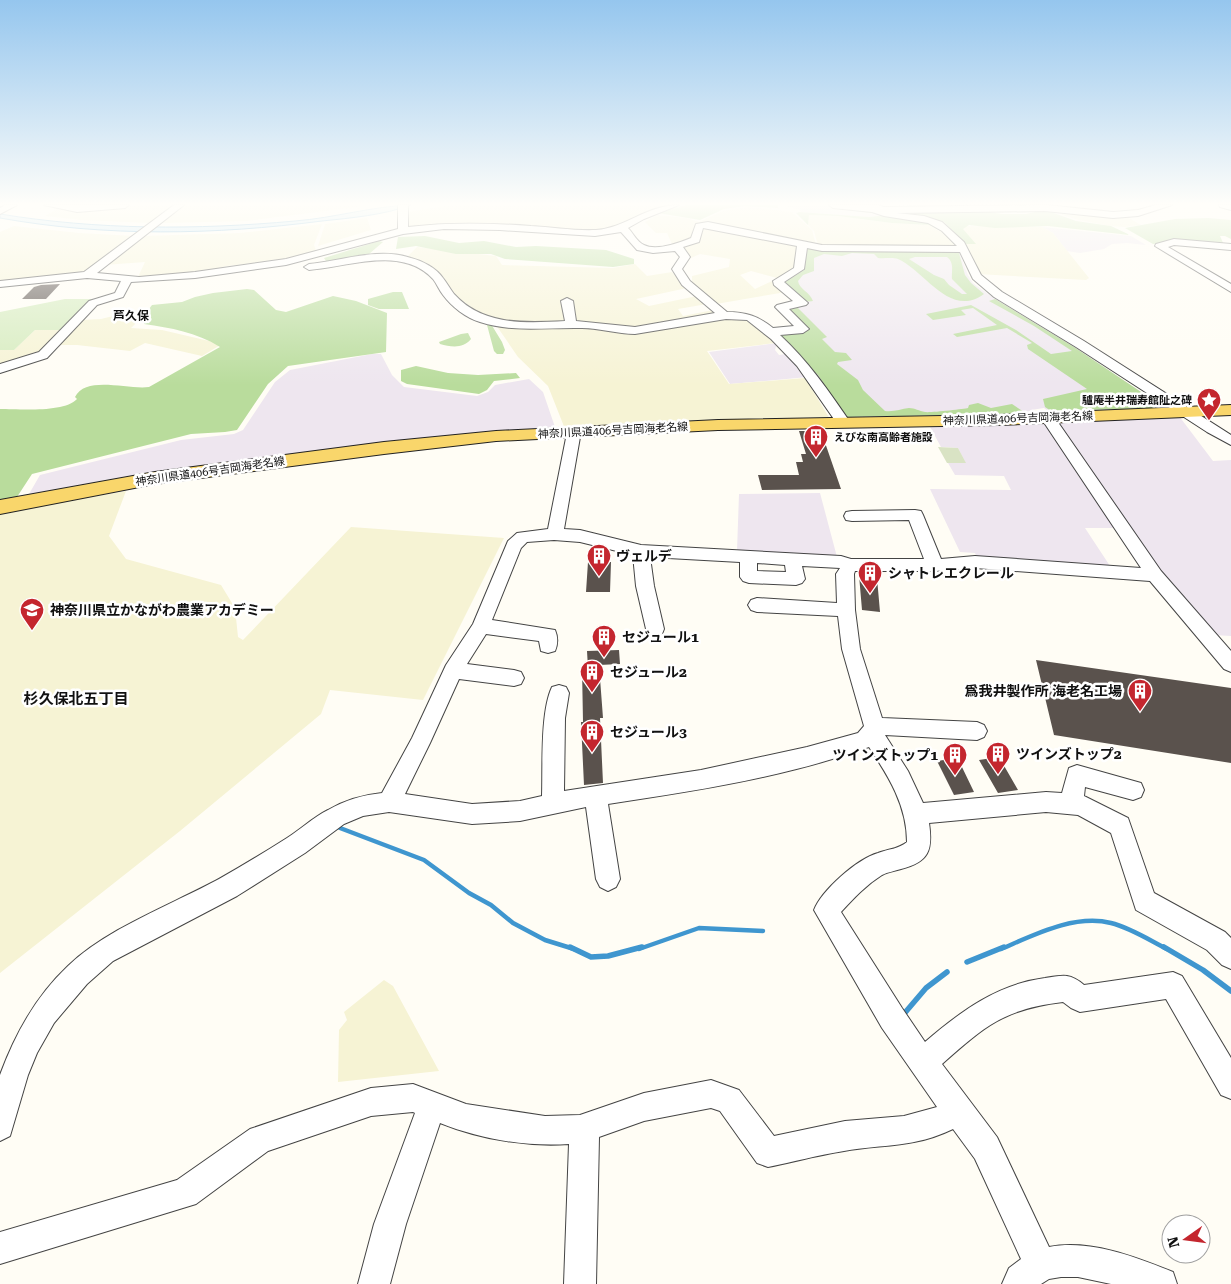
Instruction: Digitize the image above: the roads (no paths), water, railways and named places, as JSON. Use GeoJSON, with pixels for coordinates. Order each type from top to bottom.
{"type":"FeatureCollection","features":[{"type":"Feature","properties":{"kind":"main road","name":"神奈川県道406号吉岡海老名線"},"geometry":{"type":"LineString","coordinates":[[0,507],[155,478],[230,467],[496,436],[718,425],[1048,418],[1231,410]]}},
{"type":"Feature","properties":{"kind":"street"},"geometry":{"type":"LineString","coordinates":[[87,275],[101,265]]}},
{"type":"Feature","properties":{"kind":"street"},"geometry":{"type":"LineString","coordinates":[[0,284],[87,275],[127,280],[185,276],[263,265]]}},
{"type":"Feature","properties":{"kind":"street"},"geometry":{"type":"LineString","coordinates":[[301,265],[307,267],[321,265]]}},
{"type":"Feature","properties":{"kind":"street"},"geometry":{"type":"LineString","coordinates":[[417,265],[435,275],[449,295],[482,319],[506,324],[535,326],[596,325],[637,331],[657,329],[724,315],[750,317],[771,332],[813,376],[843,422]]}},
{"type":"Feature","properties":{"kind":"street"},"geometry":{"type":"LineString","coordinates":[[680,265],[677,269],[682,278],[724,315]]}},
{"type":"Feature","properties":{"kind":"street"},"geometry":{"type":"LineString","coordinates":[[771,332],[802,329],[781,307],[802,303],[778,283],[778,281],[799,269],[800,265]]}},
{"type":"Feature","properties":{"kind":"street"},"geometry":{"type":"LineString","coordinates":[[970,265],[974,275],[1001,297],[1079,343],[1231,442]]}},
{"type":"Feature","properties":{"kind":"street"},"geometry":{"type":"LineString","coordinates":[[1191,265],[1231,289]]}},
{"type":"Feature","properties":{"kind":"street"},"geometry":{"type":"LineString","coordinates":[[0,369],[43,355],[93,303],[119,295],[127,280]]}},
{"type":"Feature","properties":{"kind":"street"},"geometry":{"type":"LineString","coordinates":[[567,300],[571,324]]}},
{"type":"Feature","properties":{"kind":"street"},"geometry":{"type":"LineString","coordinates":[[1048,418],[1155,575],[1231,664]]}},
{"type":"Feature","properties":{"kind":"street"},"geometry":{"type":"LineString","coordinates":[[554,534],[559,520],[566,474],[573,446],[573,431]]}},
{"type":"Feature","properties":{"kind":"street"},"geometry":{"type":"LineString","coordinates":[[852,516],[915,515],[935,565]]}},
{"type":"Feature","properties":{"kind":"street"},"geometry":{"type":"LineString","coordinates":[[389,802],[420,743],[453,670],[481,626],[514,545],[523,537],[554,534],[580,536],[641,551],[748,558],[750,576],[796,579],[793,560],[841,562],[850,565],[935,565],[975,562],[1155,575]]}},
{"type":"Feature","properties":{"kind":"street"},"geometry":{"type":"LineString","coordinates":[[641,551],[645,586],[655,629]]}},
{"type":"Feature","properties":{"kind":"street"},"geometry":{"type":"LineString","coordinates":[[850,565],[845,574],[846,610],[851,649],[873,730],[909,797],[915,814],[919,833],[919,847],[909,856],[878,864],[854,882],[826,910],[892,1018],[958,1112],[986,1148],[1005,1191],[1030,1274],[1084,1260],[1161,1284]]}},
{"type":"Feature","properties":{"kind":"street"},"geometry":{"type":"LineString","coordinates":[[757,606],[846,610]]}},
{"type":"Feature","properties":{"kind":"street"},"geometry":{"type":"LineString","coordinates":[[481,626],[548,635],[548,646]]}},
{"type":"Feature","properties":{"kind":"street"},"geometry":{"type":"LineString","coordinates":[[453,670],[514,678]]}},
{"type":"Feature","properties":{"kind":"street"},"geometry":{"type":"LineString","coordinates":[[553,804],[555,718],[559,693]]}},
{"type":"Feature","properties":{"kind":"street"},"geometry":{"type":"LineString","coordinates":[[0,1126],[19,1060],[36,1024],[56,996],[75,976],[104,952],[258,870],[297,846],[336,817],[362,806],[389,802],[472,814],[520,811],[596,796],[700,780],[807,756],[864,740],[873,730],[977,731]]}},
{"type":"Feature","properties":{"kind":"street"},"geometry":{"type":"LineString","coordinates":[[1071,804],[1077,775],[1133,790]]}},
{"type":"Feature","properties":{"kind":"street"},"geometry":{"type":"LineString","coordinates":[[596,796],[608,879]]}},
{"type":"Feature","properties":{"kind":"street"},"geometry":{"type":"LineString","coordinates":[[915,814],[1046,802],[1081,805],[1120,826],[1145,901],[1216,941],[1231,956]]}},
{"type":"Feature","properties":{"kind":"street"},"geometry":{"type":"LineString","coordinates":[[923,1062],[969,1022],[991,1009],[1024,995],[1067,988],[1080,1000],[1173,985],[1231,1085]]}},
{"type":"Feature","properties":{"kind":"street"},"geometry":{"type":"LineString","coordinates":[[0,1248],[185,1193],[260,1139],[306,1122],[371,1102],[413,1098],[466,1119],[545,1131],[584,1129],[592,1124],[644,1107],[711,1094],[729,1100],[768,1152],[844,1136],[904,1131],[937,1122],[958,1112]]}},
{"type":"Feature","properties":{"kind":"street"},"geometry":{"type":"LineString","coordinates":[[374,1284],[390,1224],[432,1106]]}},
{"type":"Feature","properties":{"kind":"street"},"geometry":{"type":"LineString","coordinates":[[580,1284],[584,1129]]}},
{"type":"Feature","properties":{"kind":"waterway"},"geometry":{"type":"LineString","coordinates":[[340,828],[424,860],[469,893],[491,905],[513,923],[545,940],[574,949]]}},
{"type":"Feature","properties":{"kind":"waterway"},"geometry":{"type":"LineString","coordinates":[[1001,949],[1055,927],[1083,921],[1111,923],[1140,934],[1167,949]]}},
{"type":"Feature","properties":{"kind":"waterway"},"geometry":{"type":"LineString","coordinates":[[639,949],[699,928],[763,931]]}},
{"type":"Feature","properties":{"kind":"waterway"},"geometry":{"type":"LineString","coordinates":[[570,947],[591,957],[608,956],[642,947]]}},
{"type":"Feature","properties":{"kind":"waterway"},"geometry":{"type":"LineString","coordinates":[[967,962],[1004,947]]}},
{"type":"Feature","properties":{"kind":"waterway"},"geometry":{"type":"LineString","coordinates":[[1164,947],[1203,970],[1231,991]]}},
{"type":"Feature","properties":{"kind":"waterway"},"geometry":{"type":"LineString","coordinates":[[903,1015],[926,988],[947,972]]}},
{"type":"Feature","properties":{"kind":"place","name":"驢庵半井瑞寿館阯之碑"},"geometry":{"type":"Point","coordinates":[1209,421]}},
{"type":"Feature","properties":{"kind":"place","name":"えびな南高齢者施設"},"geometry":{"type":"Point","coordinates":[816,458]}},
{"type":"Feature","properties":{"kind":"place","name":"ヴェルデ"},"geometry":{"type":"Point","coordinates":[599,577]}},
{"type":"Feature","properties":{"kind":"place","name":"シャトレエクレール"},"geometry":{"type":"Point","coordinates":[870,594]}},
{"type":"Feature","properties":{"kind":"place","name":"神奈川県立かながわ農業アカデミー"},"geometry":{"type":"Point","coordinates":[32,631]}},
{"type":"Feature","properties":{"kind":"place","name":"セジュール1"},"geometry":{"type":"Point","coordinates":[604,658]}},
{"type":"Feature","properties":{"kind":"place","name":"セジュール2"},"geometry":{"type":"Point","coordinates":[592,693]}},
{"type":"Feature","properties":{"kind":"place","name":"爲我井製作所 海老名工場"},"geometry":{"type":"Point","coordinates":[1140,712]}},
{"type":"Feature","properties":{"kind":"place","name":"セジュール3"},"geometry":{"type":"Point","coordinates":[592,753]}},
{"type":"Feature","properties":{"kind":"place","name":"ツインズトップ2"},"geometry":{"type":"Point","coordinates":[998,775]}},
{"type":"Feature","properties":{"kind":"place","name":"ツインズトップ1"},"geometry":{"type":"Point","coordinates":[955,776]}},
{"type":"Feature","properties":{"kind":"district","name":"芦久保"},"geometry":{"type":"Point","coordinates":[131,316]}},
{"type":"Feature","properties":{"kind":"district","name":"杉久保北五丁目"},"geometry":{"type":"Point","coordinates":[76,699]}}]}
